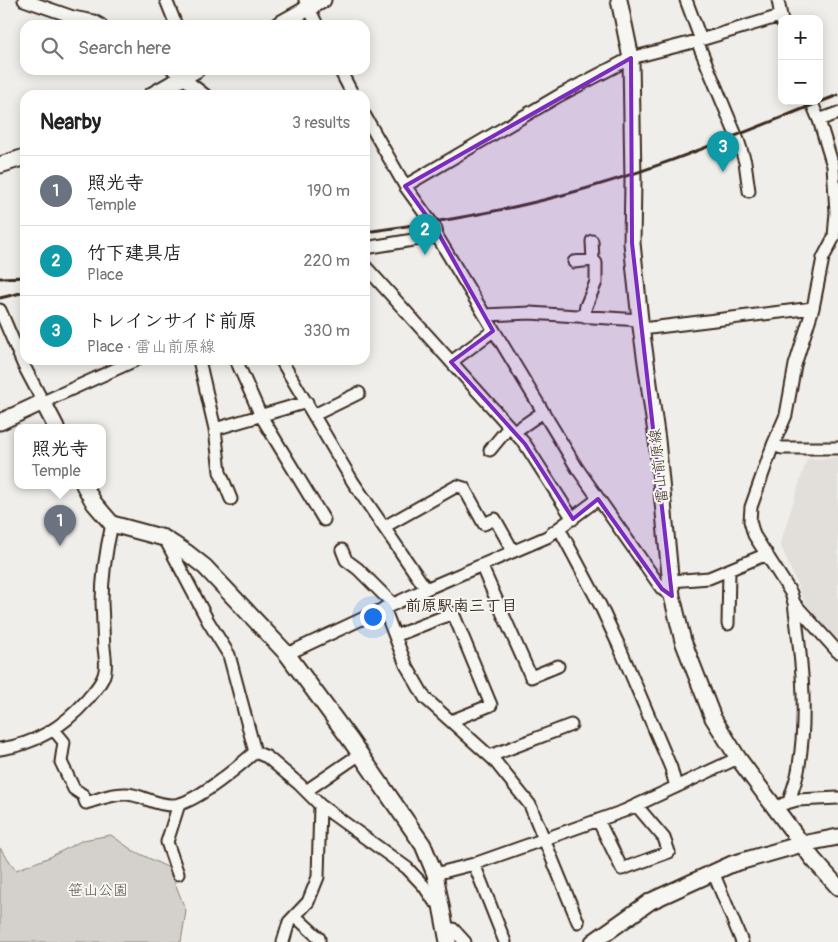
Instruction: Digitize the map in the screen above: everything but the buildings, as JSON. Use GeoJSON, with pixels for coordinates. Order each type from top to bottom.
{"type":"FeatureCollection","features":[{"type":"Feature","properties":{"kind":"street"},"geometry":{"type":"LineString","coordinates":[[24,0],[90,20]]}},
{"type":"Feature","properties":{"kind":"street"},"geometry":{"type":"LineString","coordinates":[[166,0],[174,20]]}},
{"type":"Feature","properties":{"kind":"street"},"geometry":{"type":"LineString","coordinates":[[285,20],[307,4],[323,0]]}},
{"type":"Feature","properties":{"kind":"street","name":"雷山前原線"},"geometry":{"type":"LineString","coordinates":[[619,0],[631,58],[634,181],[632,244],[657,440],[672,589],[683,641],[713,718],[738,758],[813,859],[838,887]]}},
{"type":"Feature","properties":{"kind":"street"},"geometry":{"type":"LineString","coordinates":[[686,0],[699,40],[738,140],[745,162],[749,191]]}},
{"type":"Feature","properties":{"kind":"street"},"geometry":{"type":"LineString","coordinates":[[778,0],[780,15]]}},
{"type":"Feature","properties":{"kind":"street"},"geometry":{"type":"LineString","coordinates":[[307,4],[315,20]]}},
{"type":"Feature","properties":{"kind":"street"},"geometry":{"type":"LineString","coordinates":[[406,186],[560,95],[631,58],[778,20]]}},
{"type":"Feature","properties":{"kind":"street"},"geometry":{"type":"LineString","coordinates":[[159,90],[180,75]]}},
{"type":"Feature","properties":{"kind":"street"},"geometry":{"type":"LineString","coordinates":[[187,75],[200,90]]}},
{"type":"Feature","properties":{"kind":"street"},"geometry":{"type":"LineString","coordinates":[[343,75],[350,90]]}},
{"type":"Feature","properties":{"kind":"street"},"geometry":{"type":"LineString","coordinates":[[789,802],[799,766],[803,705],[802,665],[794,602],[791,592],[754,535],[750,521],[751,507],[786,415],[796,365],[813,308],[823,258],[834,237],[837,212],[832,166],[819,120],[812,105]]}},
{"type":"Feature","properties":{"kind":"street"},"geometry":{"type":"LineString","coordinates":[[819,120],[838,112]]}},
{"type":"Feature","properties":{"kind":"street"},"geometry":{"type":"LineString","coordinates":[[370,125],[406,186],[436,229],[437,236],[493,331],[598,500],[662,589],[672,589],[709,578],[767,554]]}},
{"type":"Feature","properties":{"kind":"street"},"geometry":{"type":"LineString","coordinates":[[0,165],[20,159]]}},
{"type":"Feature","properties":{"kind":"street"},"geometry":{"type":"LineString","coordinates":[[370,247],[437,236]]}},
{"type":"Feature","properties":{"kind":"street"},"geometry":{"type":"LineString","coordinates":[[584,317],[586,306],[596,282],[596,263],[593,260],[592,241]]}},
{"type":"Feature","properties":{"kind":"street"},"geometry":{"type":"LineString","coordinates":[[574,262],[593,260]]}},
{"type":"Feature","properties":{"kind":"street"},"geometry":{"type":"LineString","coordinates":[[370,272],[525,444],[573,519]]}},
{"type":"Feature","properties":{"kind":"street"},"geometry":{"type":"LineString","coordinates":[[485,315],[530,313],[641,324],[813,308]]}},
{"type":"Feature","properties":{"kind":"street"},"geometry":{"type":"LineString","coordinates":[[0,310],[20,357]]}},
{"type":"Feature","properties":{"kind":"street"},"geometry":{"type":"LineString","coordinates":[[451,362],[493,331]]}},
{"type":"Feature","properties":{"kind":"street"},"geometry":{"type":"LineString","coordinates":[[24,365],[54,424]]}},
{"type":"Feature","properties":{"kind":"street"},"geometry":{"type":"LineString","coordinates":[[0,422],[125,365]]}},
{"type":"Feature","properties":{"kind":"street"},"geometry":{"type":"LineString","coordinates":[[199,365],[216,429],[220,472],[231,500]]}},
{"type":"Feature","properties":{"kind":"street"},"geometry":{"type":"LineString","coordinates":[[238,365],[261,416],[324,520]]}},
{"type":"Feature","properties":{"kind":"street"},"geometry":{"type":"LineString","coordinates":[[284,365],[353,482],[426,589]]}},
{"type":"Feature","properties":{"kind":"street"},"geometry":{"type":"LineString","coordinates":[[314,415],[359,393]]}},
{"type":"Feature","properties":{"kind":"street"},"geometry":{"type":"LineString","coordinates":[[216,429],[307,402]]}},
{"type":"Feature","properties":{"kind":"street"},"geometry":{"type":"LineString","coordinates":[[490,450],[512,429],[543,412]]}},
{"type":"Feature","properties":{"kind":"street"},"geometry":{"type":"LineString","coordinates":[[773,445],[782,448],[838,448]]}},
{"type":"Feature","properties":{"kind":"street"},"geometry":{"type":"LineString","coordinates":[[384,527],[458,486],[464,488],[484,524],[495,519],[513,551]]}},
{"type":"Feature","properties":{"kind":"street"},"geometry":{"type":"LineString","coordinates":[[86,489],[94,503],[112,524],[164,538],[205,567],[288,654],[423,845],[434,874],[447,936]]}},
{"type":"Feature","properties":{"kind":"street"},"geometry":{"type":"LineString","coordinates":[[288,654],[426,589],[547,537],[598,500]]}},
{"type":"Feature","properties":{"kind":"street"},"geometry":{"type":"LineString","coordinates":[[0,749],[15,747],[54,730],[82,706],[98,687],[105,674],[103,578],[105,554],[112,524]]}},
{"type":"Feature","properties":{"kind":"street"},"geometry":{"type":"LineString","coordinates":[[559,528],[620,646],[671,768],[676,787]]}},
{"type":"Feature","properties":{"kind":"street"},"geometry":{"type":"LineString","coordinates":[[164,538],[208,621],[230,655],[255,752]]}},
{"type":"Feature","properties":{"kind":"street"},"geometry":{"type":"LineString","coordinates":[[342,550],[346,560],[358,569],[389,606],[395,636],[406,665],[425,698],[490,756],[510,778],[530,805],[578,922]]}},
{"type":"Feature","properties":{"kind":"street"},"geometry":{"type":"LineString","coordinates":[[481,565],[531,677],[558,666]]}},
{"type":"Feature","properties":{"kind":"street"},"geometry":{"type":"LineString","coordinates":[[728,570],[728,624]]}},
{"type":"Feature","properties":{"kind":"street"},"geometry":{"type":"LineString","coordinates":[[794,602],[838,652]]}},
{"type":"Feature","properties":{"kind":"street"},"geometry":{"type":"LineString","coordinates":[[395,636],[453,613],[491,705],[450,721]]}},
{"type":"Feature","properties":{"kind":"street"},"geometry":{"type":"LineString","coordinates":[[490,756],[571,725]]}},
{"type":"Feature","properties":{"kind":"street"},"geometry":{"type":"LineString","coordinates":[[54,730],[64,742],[61,762],[74,789],[84,794],[86,803],[112,795],[129,794],[156,804],[174,806],[193,798],[234,770],[255,752]]}},
{"type":"Feature","properties":{"kind":"street"},"geometry":{"type":"LineString","coordinates":[[255,752],[268,757],[320,805],[406,868],[424,886],[434,901],[440,900]]}},
{"type":"Feature","properties":{"kind":"street"},"geometry":{"type":"LineString","coordinates":[[306,791],[360,754]]}},
{"type":"Feature","properties":{"kind":"street"},"geometry":{"type":"LineString","coordinates":[[434,874],[474,864],[598,820],[636,805],[738,758]]}},
{"type":"Feature","properties":{"kind":"street"},"geometry":{"type":"LineString","coordinates":[[774,807],[797,800],[838,798]]}},
{"type":"Feature","properties":{"kind":"street"},"geometry":{"type":"LineString","coordinates":[[178,874],[167,842],[179,804]]}},
{"type":"Feature","properties":{"kind":"street"},"geometry":{"type":"LineString","coordinates":[[283,942],[289,922],[308,902],[318,877],[320,805]]}},
{"type":"Feature","properties":{"kind":"street"},"geometry":{"type":"LineString","coordinates":[[598,820],[622,869],[670,852],[664,838],[636,805]]}},
{"type":"Feature","properties":{"kind":"street"},"geometry":{"type":"LineString","coordinates":[[593,942],[651,901],[713,872],[732,864],[802,844],[838,837]]}},
{"type":"Feature","properties":{"kind":"street"},"geometry":{"type":"LineString","coordinates":[[474,864],[505,942]]}},
{"type":"Feature","properties":{"kind":"street"},"geometry":{"type":"LineString","coordinates":[[713,872],[742,942]]}},
{"type":"Feature","properties":{"kind":"street"},"geometry":{"type":"LineString","coordinates":[[294,916],[318,938],[319,942]]}},
{"type":"Feature","properties":{"kind":"street"},"geometry":{"type":"LineString","coordinates":[[447,936],[453,929],[465,942]]}},
{"type":"Feature","properties":{"kind":"highlighted area"},"geometry":{"type":"Polygon","coordinates":[[[631,58],[632,243],[672,596],[662,589],[598,499],[573,519],[525,444],[451,362],[493,331],[436,229],[405,186],[631,58]]]}},
{"type":"Feature","properties":{"kind":"shaded area"},"geometry":{"type":"Polygon","coordinates":[[[838,458],[838,642],[804,601],[780,544],[807,459],[838,458]]]}},
{"type":"Feature","properties":{"kind":"green space","name":"笹山公園"},"geometry":{"type":"Polygon","coordinates":[[[111,835],[132,850],[169,868],[186,911],[181,942],[0,942],[0,848],[16,870],[50,857],[83,840],[111,835]]]}},
{"type":"Feature","properties":{"kind":"railway"},"geometry":{"type":"LineString","coordinates":[[370,231],[487,212],[535,202],[595,186],[700,150],[838,95]]}},
{"type":"Feature","properties":{"kind":"railway"},"geometry":{"type":"LineString","coordinates":[[0,278],[20,277]]}},
{"type":"Feature","properties":{"kind":"railway"},"geometry":{"type":"LineString","coordinates":[[0,298],[20,293]]}},
{"type":"Feature","properties":{"kind":"place","name":"トレインサイド前原"},"geometry":{"type":"Point","coordinates":[723,172]}},
{"type":"Feature","properties":{"kind":"place","name":"竹下建具店"},"geometry":{"type":"Point","coordinates":[425,255]}},
{"type":"Feature","properties":{"kind":"place","name":"照光寺"},"geometry":{"type":"Point","coordinates":[60,546]}},
{"type":"Feature","properties":{"kind":"district","name":"前原駅南三丁目"},"geometry":{"type":"Point","coordinates":[461,606]}}]}
